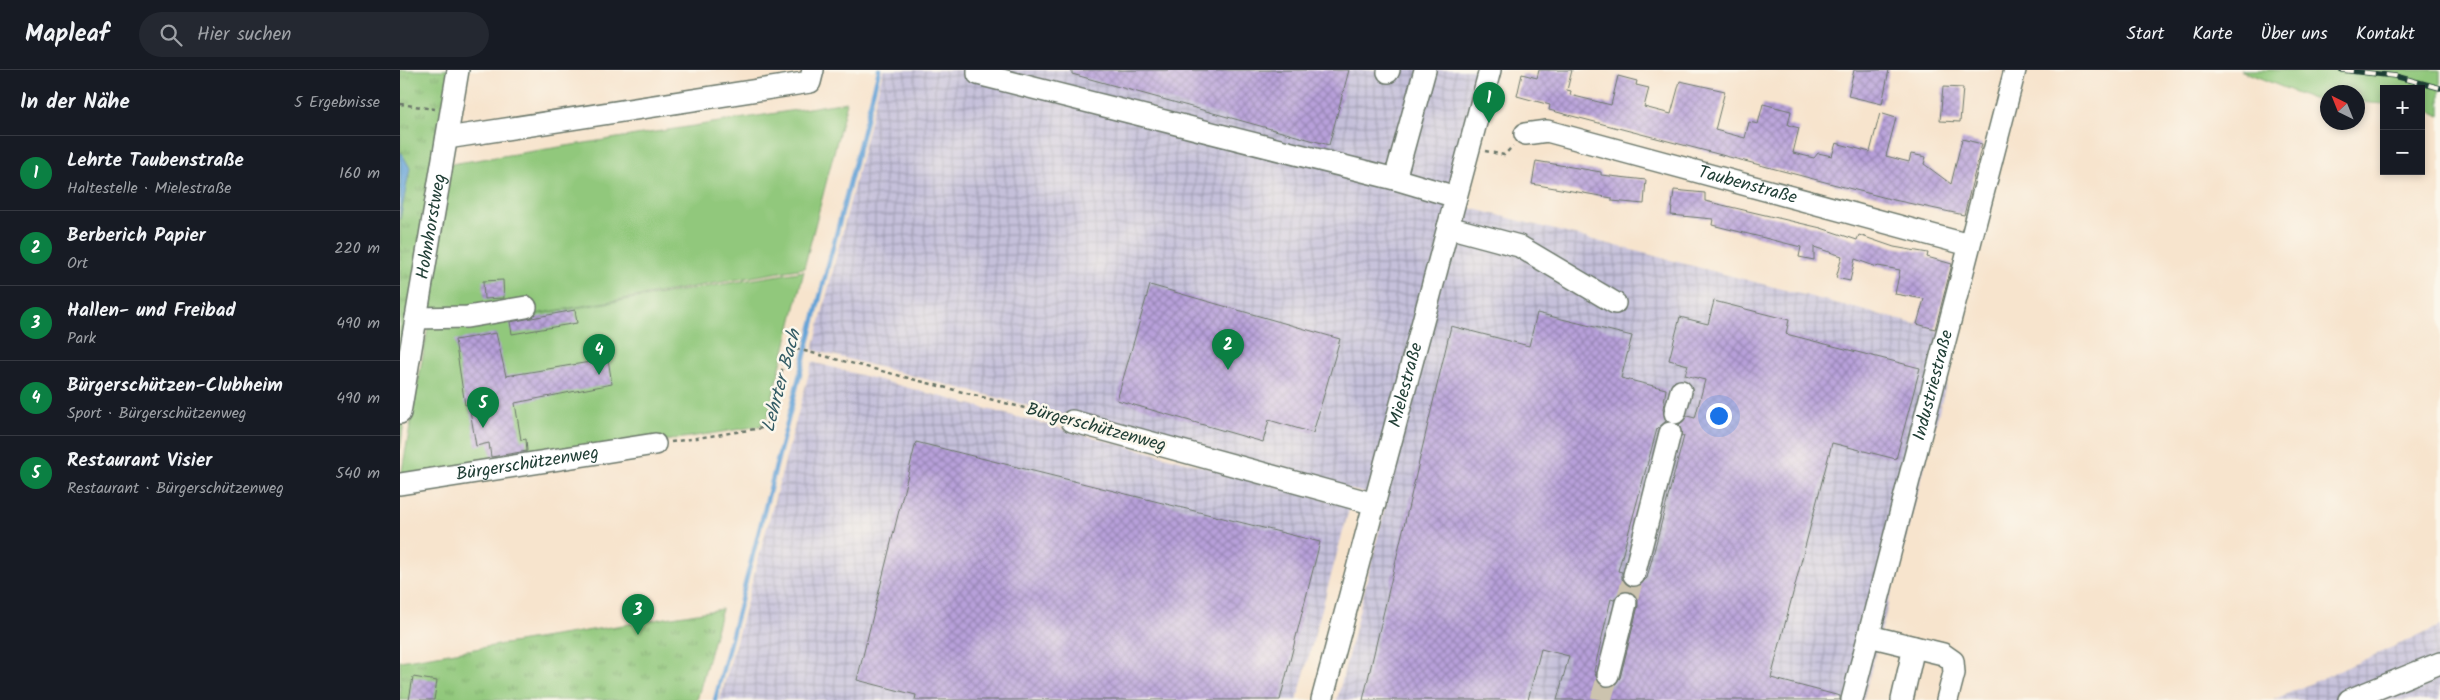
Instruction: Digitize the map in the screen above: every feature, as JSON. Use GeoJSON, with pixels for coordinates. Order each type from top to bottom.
{"type":"FeatureCollection","features":[{"type":"Feature","properties":{"kind":"street","name":"Hohnhorstweg"},"geometry":{"type":"LineString","coordinates":[[400,413],[458,70]]}},
{"type":"Feature","properties":{"kind":"street"},"geometry":{"type":"LineString","coordinates":[[447,138],[810,82],[813,70]]}},
{"type":"Feature","properties":{"kind":"street"},"geometry":{"type":"LineString","coordinates":[[978,70],[978,74],[1395,179],[1456,197]]}},
{"type":"Feature","properties":{"kind":"street"},"geometry":{"type":"LineString","coordinates":[[1395,179],[1425,70]]}},
{"type":"Feature","properties":{"kind":"street","name":"Mielestraße"},"geometry":{"type":"LineString","coordinates":[[1322,700],[1490,70]]}},
{"type":"Feature","properties":{"kind":"street","name":"Industriestraße"},"geometry":{"type":"LineString","coordinates":[[1852,700],[2015,70]]}},
{"type":"Feature","properties":{"kind":"street","name":"Taubenstraße"},"geometry":{"type":"LineString","coordinates":[[1525,134],[1547,131],[1969,245]]}},
{"type":"Feature","properties":{"kind":"street"},"geometry":{"type":"LineString","coordinates":[[1448,227],[1520,246],[1615,303]]}},
{"type":"Feature","properties":{"kind":"street"},"geometry":{"type":"LineString","coordinates":[[416,318],[468,317],[526,307]]}},
{"type":"Feature","properties":{"kind":"street"},"geometry":{"type":"LineString","coordinates":[[1634,574],[1681,391]]}},
{"type":"Feature","properties":{"kind":"street","name":"Bürgerschützenweg"},"geometry":{"type":"LineString","coordinates":[[1072,421],[1375,504]]}},
{"type":"Feature","properties":{"kind":"street","name":"Bürgerschützenweg"},"geometry":{"type":"LineString","coordinates":[[400,484],[655,444]]}},
{"type":"Feature","properties":{"kind":"street"},"geometry":{"type":"LineString","coordinates":[[1608,675],[1626,603]]}},
{"type":"Feature","properties":{"kind":"street"},"geometry":{"type":"LineString","coordinates":[[1869,636],[1943,654],[1953,661],[1954,673],[1947,700]]}},
{"type":"Feature","properties":{"kind":"street"},"geometry":{"type":"LineString","coordinates":[[1902,700],[1914,647]]}},
{"type":"Feature","properties":{"kind":"street"},"geometry":{"type":"LineString","coordinates":[[2349,700],[2370,696],[2440,663]]}},
{"type":"Feature","properties":{"kind":"path"},"geometry":{"type":"LineString","coordinates":[[400,104],[451,111]]}},
{"type":"Feature","properties":{"kind":"path"},"geometry":{"type":"LineString","coordinates":[[1469,146],[1504,155],[1525,134]]}},
{"type":"Feature","properties":{"kind":"path","name":"Bürgerschützenweg"},"geometry":{"type":"LineString","coordinates":[[655,444],[762,428],[770,420],[786,353],[789,349],[816,353],[1072,421]]}},
{"type":"Feature","properties":{"kind":"shaded area"},"geometry":{"type":"Polygon","coordinates":[[[883,70],[1496,70],[1459,205],[1935,329],[1958,339],[1863,700],[1337,700],[1387,499],[813,350],[883,70]]]}},
{"type":"Feature","properties":{"kind":"shaded area"},"geometry":{"type":"Polygon","coordinates":[[[812,362],[1350,506],[1297,700],[720,700],[812,362]]]}},
{"type":"Feature","properties":{"kind":"shaded area"},"geometry":{"type":"Polygon","coordinates":[[[2440,626],[2440,700],[2273,700],[2440,626]]]}},
{"type":"Feature","properties":{"kind":"green space"},"geometry":{"type":"Polygon","coordinates":[[[400,70],[457,70],[400,449],[400,70]]]}},
{"type":"Feature","properties":{"kind":"green space"},"geometry":{"type":"Polygon","coordinates":[[[2240,70],[2440,70],[2440,116],[2425,109],[2425,85],[2380,85],[2380,104],[2365,103],[2365,85],[2320,85],[2320,100],[2312,99],[2240,70]]]}},
{"type":"Feature","properties":{"kind":"green space"},"geometry":{"type":"Polygon","coordinates":[[[847,102],[804,268],[519,317],[804,271],[768,416],[760,426],[407,481],[401,476],[427,333],[451,164],[847,102]]]}},
{"type":"Feature","properties":{"kind":"green space"},"geometry":{"type":"Polygon","coordinates":[[[722,609],[697,700],[400,700],[400,661],[722,609]]]}},
{"type":"Feature","properties":{"kind":"water"},"geometry":{"type":"Polygon","coordinates":[[[400,153],[410,168],[400,219],[400,153]]]}},
{"type":"Feature","properties":{"kind":"building"},"geometry":{"type":"Polygon","coordinates":[[[1072,70],[1349,70],[1329,145],[1072,74],[1072,70]]]}},
{"type":"Feature","properties":{"kind":"building"},"geometry":{"type":"Polygon","coordinates":[[[1539,70],[1572,70],[1567,90],[1571,91],[1570,95],[1611,105],[1618,76],[1637,81],[1636,85],[1649,88],[1644,107],[1671,114],[1680,81],[1725,91],[1715,130],[1745,138],[1749,122],[1758,124],[1763,104],[1791,111],[1788,125],[1799,128],[1793,153],[1814,158],[1818,153],[1832,156],[1836,143],[1870,152],[1880,113],[1896,118],[1886,156],[1909,162],[1911,154],[1926,157],[1924,164],[1951,184],[1962,139],[1982,144],[1964,215],[1894,200],[1549,110],[1550,105],[1517,96],[1522,74],[1537,78],[1539,70]]]}},
{"type":"Feature","properties":{"kind":"building"},"geometry":{"type":"Polygon","coordinates":[[[1854,70],[1889,70],[1882,104],[1848,96],[1854,70]]]}},
{"type":"Feature","properties":{"kind":"building"},"geometry":{"type":"Polygon","coordinates":[[[1943,87],[1963,88],[1960,122],[1940,121],[1943,87]]]}},
{"type":"Feature","properties":{"kind":"building"},"geometry":{"type":"Polygon","coordinates":[[[1536,161],[1601,172],[1601,175],[1646,180],[1644,204],[1612,201],[1612,198],[1532,184],[1536,161]]]}},
{"type":"Feature","properties":{"kind":"building"},"geometry":{"type":"Polygon","coordinates":[[[1674,190],[1705,193],[1705,201],[1821,228],[1857,240],[1859,235],[1894,247],[1928,253],[1927,257],[1952,264],[1935,329],[1917,324],[1924,299],[1895,294],[1900,270],[1877,267],[1855,259],[1850,281],[1836,278],[1842,256],[1814,247],[1814,260],[1799,257],[1801,247],[1712,225],[1713,219],[1671,215],[1674,190]]]}},
{"type":"Feature","properties":{"kind":"building"},"geometry":{"type":"Polygon","coordinates":[[[503,280],[504,298],[484,299],[483,281],[503,280]]]}},
{"type":"Feature","properties":{"kind":"building"},"geometry":{"type":"Polygon","coordinates":[[[1150,285],[1340,339],[1313,433],[1269,420],[1263,442],[1117,400],[1150,285]]]}},
{"type":"Feature","properties":{"kind":"building"},"geometry":{"type":"Polygon","coordinates":[[[1714,301],[1789,320],[1786,334],[1920,368],[1896,459],[1832,443],[1771,678],[1840,696],[1840,700],[1557,700],[1569,656],[1541,649],[1528,700],[1363,700],[1451,326],[1529,346],[1537,313],[1632,336],[1621,378],[1666,389],[1663,409],[1666,421],[1657,429],[1618,571],[1622,572],[1622,579],[1626,584],[1637,587],[1647,578],[1684,436],[1682,436],[1679,425],[1687,416],[1695,418],[1705,380],[1685,375],[1688,365],[1669,360],[1680,317],[1708,324],[1714,301]],[[1622,591],[1614,600],[1611,599],[1594,671],[1599,684],[1605,687],[1612,687],[1620,678],[1638,606],[1638,599],[1634,594],[1622,591]]]}},
{"type":"Feature","properties":{"kind":"building"},"geometry":{"type":"Polygon","coordinates":[[[575,310],[577,323],[512,334],[510,322],[575,310]]]}},
{"type":"Feature","properties":{"kind":"building"},"geometry":{"type":"Polygon","coordinates":[[[496,333],[506,376],[608,359],[612,384],[515,403],[521,440],[526,439],[527,451],[491,457],[489,443],[476,446],[469,404],[465,405],[455,340],[496,333]]]}},
{"type":"Feature","properties":{"kind":"building"},"geometry":{"type":"Polygon","coordinates":[[[916,442],[1320,542],[1280,700],[915,700],[916,695],[857,680],[916,442]]]}},
{"type":"Feature","properties":{"kind":"building"},"geometry":{"type":"Polygon","coordinates":[[[413,677],[437,681],[434,700],[409,700],[413,677]]]}},
{"type":"Feature","properties":{"kind":"waterway","name":"Lehrter Bach"},"geometry":{"type":"LineString","coordinates":[[715,700],[879,70]]}},
{"type":"Feature","properties":{"kind":"tunnel"},"geometry":{"type":"LineString","coordinates":[[1626,603],[1634,575]]}},
{"type":"Feature","properties":{"kind":"tunnel"},"geometry":{"type":"LineString","coordinates":[[1601,700],[1608,675]]}},
{"type":"Feature","properties":{"kind":"railway"},"geometry":{"type":"LineString","coordinates":[[2342,70],[2395,76],[2440,88]]}},
{"type":"Feature","properties":{"kind":"place","name":"Lehrte Taubenstraße"},"geometry":{"type":"Point","coordinates":[1489,123]}},
{"type":"Feature","properties":{"kind":"place","name":"Berberich Papier"},"geometry":{"type":"Point","coordinates":[1228,370]}},
{"type":"Feature","properties":{"kind":"place","name":"Bürgerschützen-Clubheim"},"geometry":{"type":"Point","coordinates":[599,375]}},
{"type":"Feature","properties":{"kind":"place","name":"Restaurant Visier"},"geometry":{"type":"Point","coordinates":[483,428]}},
{"type":"Feature","properties":{"kind":"place","name":"Hallen- und Freibad"},"geometry":{"type":"Point","coordinates":[638,635]}}]}
